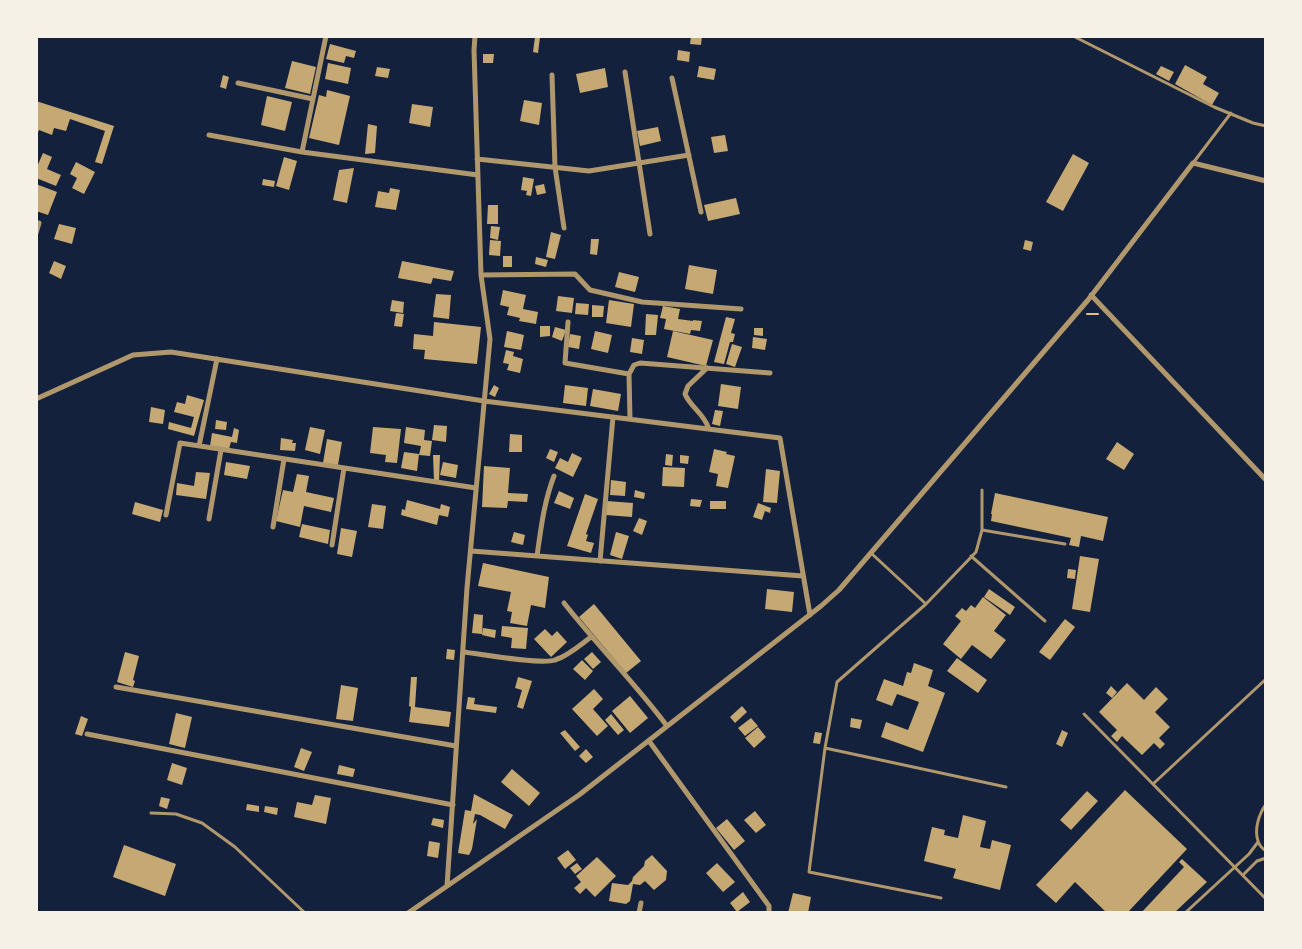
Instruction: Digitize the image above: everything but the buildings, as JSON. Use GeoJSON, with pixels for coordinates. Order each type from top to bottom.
{"type":"FeatureCollection","features":[{"type":"Feature","properties":{"kind":"street"},"geometry":{"type":"LineString","coordinates":[[302,152],[326,36]]}},
{"type":"Feature","properties":{"kind":"street"},"geometry":{"type":"LineString","coordinates":[[447,886],[470,551],[490,339],[481,275],[475,36]]}},
{"type":"Feature","properties":{"kind":"street"},"geometry":{"type":"LineString","coordinates":[[624,72],[650,234]]}},
{"type":"Feature","properties":{"kind":"street"},"geometry":{"type":"LineString","coordinates":[[552,75],[555,167],[564,228]]}},
{"type":"Feature","properties":{"kind":"street"},"geometry":{"type":"LineString","coordinates":[[672,78],[701,212]]}},
{"type":"Feature","properties":{"kind":"street"},"geometry":{"type":"LineString","coordinates":[[238,83],[313,99]]}},
{"type":"Feature","properties":{"kind":"street"},"geometry":{"type":"LineString","coordinates":[[210,135],[302,152],[478,175]]}},
{"type":"Feature","properties":{"kind":"street"},"geometry":{"type":"LineString","coordinates":[[477,159],[589,171],[689,155]]}},
{"type":"Feature","properties":{"kind":"street"},"geometry":{"type":"LineString","coordinates":[[408,913],[579,795],[810,615],[839,590],[1091,295],[1193,163],[1266,181]]}},
{"type":"Feature","properties":{"kind":"street"},"geometry":{"type":"LineString","coordinates":[[36,223],[39,223],[36,233]]}},
{"type":"Feature","properties":{"kind":"street"},"geometry":{"type":"LineString","coordinates":[[481,275],[575,274],[590,290],[642,302],[741,309]]}},
{"type":"Feature","properties":{"kind":"street"},"geometry":{"type":"LineString","coordinates":[[1091,295],[1266,480]]}},
{"type":"Feature","properties":{"kind":"street"},"geometry":{"type":"LineString","coordinates":[[568,322],[565,363],[629,374]]}},
{"type":"Feature","properties":{"kind":"street"},"geometry":{"type":"LineString","coordinates":[[36,399],[133,355],[171,352],[484,401],[780,438],[810,615]]}},
{"type":"Feature","properties":{"kind":"street"},"geometry":{"type":"LineString","coordinates":[[199,446],[217,359]]}},
{"type":"Feature","properties":{"kind":"street"},"geometry":{"type":"LineString","coordinates":[[630,419],[629,374],[634,365],[770,373]]}},
{"type":"Feature","properties":{"kind":"street"},"geometry":{"type":"LineString","coordinates":[[707,368],[688,386],[685,394],[688,401],[704,416],[710,429]]}},
{"type":"Feature","properties":{"kind":"street"},"geometry":{"type":"LineString","coordinates":[[600,560],[613,417]]}},
{"type":"Feature","properties":{"kind":"street"},"geometry":{"type":"LineString","coordinates":[[166,515],[180,444],[476,488]]}},
{"type":"Feature","properties":{"kind":"street"},"geometry":{"type":"LineString","coordinates":[[209,518],[221,450]]}},
{"type":"Feature","properties":{"kind":"street"},"geometry":{"type":"LineString","coordinates":[[273,527],[284,459]]}},
{"type":"Feature","properties":{"kind":"street"},"geometry":{"type":"LineString","coordinates":[[332,545],[344,468]]}},
{"type":"Feature","properties":{"kind":"street"},"geometry":{"type":"LineString","coordinates":[[537,556],[542,513],[546,495],[554,476]]}},
{"type":"Feature","properties":{"kind":"street"},"geometry":{"type":"LineString","coordinates":[[470,551],[804,576]]}},
{"type":"Feature","properties":{"kind":"street"},"geometry":{"type":"LineString","coordinates":[[564,603],[590,637],[647,700],[667,726]]}},
{"type":"Feature","properties":{"kind":"street"},"geometry":{"type":"LineString","coordinates":[[463,652],[554,661],[590,637]]}},
{"type":"Feature","properties":{"kind":"street"},"geometry":{"type":"LineString","coordinates":[[116,687],[456,746]]}},
{"type":"Feature","properties":{"kind":"street"},"geometry":{"type":"LineString","coordinates":[[87,734],[452,805]]}},
{"type":"Feature","properties":{"kind":"street"},"geometry":{"type":"LineString","coordinates":[[649,740],[769,906],[770,913]]}},
{"type":"Feature","properties":{"kind":"street"},"geometry":{"type":"LineString","coordinates":[[639,913],[641,903]]}},
{"type":"Feature","properties":{"kind":"lane"},"geometry":{"type":"LineString","coordinates":[[1073,36],[1230,113],[1266,126]]}},
{"type":"Feature","properties":{"kind":"lane"},"geometry":{"type":"LineString","coordinates":[[1193,163],[1230,113]]}},
{"type":"Feature","properties":{"kind":"lane"},"geometry":{"type":"LineString","coordinates":[[941,898],[809,872],[837,682],[926,604],[976,552],[982,530],[982,490]]}},
{"type":"Feature","properties":{"kind":"lane"},"geometry":{"type":"LineString","coordinates":[[982,530],[1065,544]]}},
{"type":"Feature","properties":{"kind":"lane"},"geometry":{"type":"LineString","coordinates":[[870,553],[926,604]]}},
{"type":"Feature","properties":{"kind":"lane"},"geometry":{"type":"LineString","coordinates":[[972,556],[1045,621]]}},
{"type":"Feature","properties":{"kind":"lane"},"geometry":{"type":"LineString","coordinates":[[1152,784],[1265,680]]}},
{"type":"Feature","properties":{"kind":"lane"},"geometry":{"type":"LineString","coordinates":[[1084,714],[1266,899]]}},
{"type":"Feature","properties":{"kind":"lane"},"geometry":{"type":"LineString","coordinates":[[826,748],[1006,787]]}},
{"type":"Feature","properties":{"kind":"lane"},"geometry":{"type":"LineString","coordinates":[[1266,804],[1261,811],[1257,825],[1258,842],[1266,852]]}},
{"type":"Feature","properties":{"kind":"lane"},"geometry":{"type":"LineString","coordinates":[[151,812],[176,814],[202,823],[236,847],[305,913]]}},
{"type":"Feature","properties":{"kind":"lane"},"geometry":{"type":"LineString","coordinates":[[1185,913],[1235,868],[1258,842]]}},
{"type":"Feature","properties":{"kind":"lane"},"geometry":{"type":"LineString","coordinates":[[1242,875],[1257,861],[1266,858]]}},
{"type":"Feature","properties":{"kind":"path"},"geometry":{"type":"LineString","coordinates":[[1082,315],[1096,314],[1104,316]]}}]}
